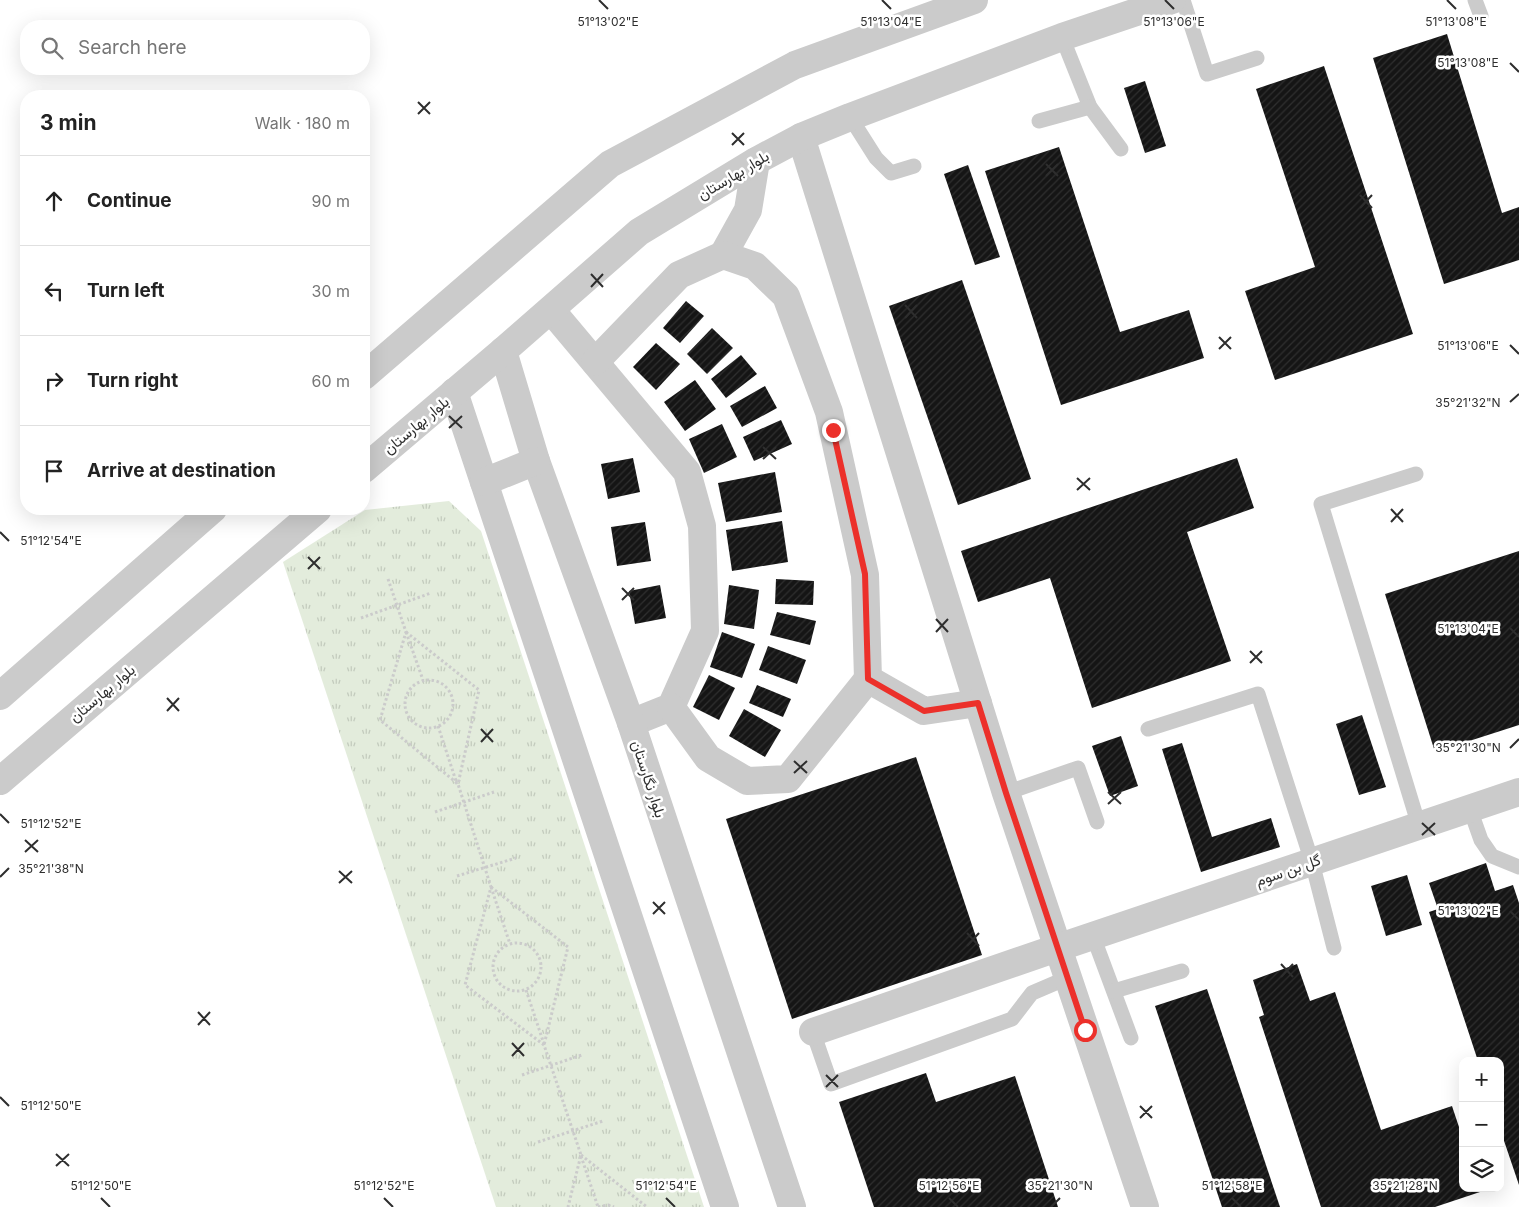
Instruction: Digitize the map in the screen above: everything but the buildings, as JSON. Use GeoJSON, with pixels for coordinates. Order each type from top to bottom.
{"type":"FeatureCollection","features":[{"type":"Feature","properties":{"kind":"street"},"geometry":{"type":"LineString","coordinates":[[370,371],[610,164],[795,65],[974,0]]}},
{"type":"Feature","properties":{"kind":"street","name":"بلوار بهارستان"},"geometry":{"type":"LineString","coordinates":[[370,465],[639,232],[756,161],[801,137],[850,117],[1062,37],[1172,0]]}},
{"type":"Feature","properties":{"kind":"street"},"geometry":{"type":"LineString","coordinates":[[801,137],[1006,793],[1144,1207]]}},
{"type":"Feature","properties":{"kind":"street"},"geometry":{"type":"LineString","coordinates":[[595,362],[679,275],[723,255],[748,210],[756,161]]}},
{"type":"Feature","properties":{"kind":"street"},"geometry":{"type":"LineString","coordinates":[[671,707],[708,758],[747,781],[788,779],[868,679],[865,574],[829,412],[786,296],[755,266],[723,255]]}},
{"type":"Feature","properties":{"kind":"street"},"geometry":{"type":"LineString","coordinates":[[550,310],[688,472],[702,526],[705,631],[671,707],[631,723]]}},
{"type":"Feature","properties":{"kind":"street","name":"بلوار نگارستان"},"geometry":{"type":"LineString","coordinates":[[503,351],[536,461],[631,723],[792,1207]]}},
{"type":"Feature","properties":{"kind":"street"},"geometry":{"type":"LineString","coordinates":[[454,392],[725,1207]]}},
{"type":"Feature","properties":{"kind":"street"},"geometry":{"type":"LineString","coordinates":[[484,482],[536,461]]}},
{"type":"Feature","properties":{"kind":"street"},"geometry":{"type":"LineString","coordinates":[[0,696],[206,515]]}},
{"type":"Feature","properties":{"kind":"street","name":"بلوار بهارستان"},"geometry":{"type":"LineString","coordinates":[[0,781],[311,515]]}},
{"type":"Feature","properties":{"kind":"street"},"geometry":{"type":"LineString","coordinates":[[868,679],[924,711],[978,703]]}},
{"type":"Feature","properties":{"kind":"street","name":"گل بن سوم"},"geometry":{"type":"LineString","coordinates":[[813,1032],[1519,792]]}},
{"type":"Feature","properties":{"kind":"lane"},"geometry":{"type":"LineString","coordinates":[[1183,0],[1207,74],[1257,58]]}},
{"type":"Feature","properties":{"kind":"lane"},"geometry":{"type":"LineString","coordinates":[[1476,0],[1481,16]]}},
{"type":"Feature","properties":{"kind":"lane"},"geometry":{"type":"LineString","coordinates":[[1062,37],[1090,107],[1121,149]]}},
{"type":"Feature","properties":{"kind":"lane"},"geometry":{"type":"LineString","coordinates":[[1039,121],[1090,107]]}},
{"type":"Feature","properties":{"kind":"lane"},"geometry":{"type":"LineString","coordinates":[[850,117],[876,158],[891,173],[914,166]]}},
{"type":"Feature","properties":{"kind":"lane"},"geometry":{"type":"LineString","coordinates":[[1416,474],[1322,504],[1419,826]]}},
{"type":"Feature","properties":{"kind":"lane"},"geometry":{"type":"LineString","coordinates":[[1148,729],[1258,694],[1312,862],[1334,948]]}},
{"type":"Feature","properties":{"kind":"lane"},"geometry":{"type":"LineString","coordinates":[[1006,793],[1078,768],[1097,822]]}},
{"type":"Feature","properties":{"kind":"lane"},"geometry":{"type":"LineString","coordinates":[[1470,809],[1481,840],[1492,856],[1519,867]]}},
{"type":"Feature","properties":{"kind":"lane"},"geometry":{"type":"LineString","coordinates":[[1093,936],[1131,1038]]}},
{"type":"Feature","properties":{"kind":"lane"},"geometry":{"type":"LineString","coordinates":[[1114,991],[1182,971]]}},
{"type":"Feature","properties":{"kind":"lane"},"geometry":{"type":"LineString","coordinates":[[813,1032],[831,1084],[1012,1019],[1032,993],[1067,978]]}},
{"type":"Feature","properties":{"kind":"path"},"geometry":{"type":"LineString","coordinates":[[388,579],[423,680]]}},
{"type":"Feature","properties":{"kind":"path"},"geometry":{"type":"LineString","coordinates":[[361,618],[431,593]]}},
{"type":"Feature","properties":{"kind":"path"},"geometry":{"type":"LineString","coordinates":[[406,632],[380,720],[458,784]]}},
{"type":"Feature","properties":{"kind":"path"},"geometry":{"type":"LineString","coordinates":[[406,632],[479,690],[458,784]]}},
{"type":"Feature","properties":{"kind":"path"},"geometry":{"type":"LineString","coordinates":[[431,679],[445,685],[450,691],[454,699],[451,714],[446,721],[438,726],[428,728],[417,724],[410,719],[406,712],[405,704],[410,689],[415,683],[431,679]]}},
{"type":"Feature","properties":{"kind":"path"},"geometry":{"type":"LineString","coordinates":[[438,726],[510,944]]}},
{"type":"Feature","properties":{"kind":"path"},"geometry":{"type":"LineString","coordinates":[[435,812],[494,792]]}},
{"type":"Feature","properties":{"kind":"path"},"geometry":{"type":"LineString","coordinates":[[457,876],[516,858]]}},
{"type":"Feature","properties":{"kind":"path"},"geometry":{"type":"LineString","coordinates":[[491,886],[465,985],[544,1045]]}},
{"type":"Feature","properties":{"kind":"path"},"geometry":{"type":"LineString","coordinates":[[491,886],[568,947],[544,1045]]}},
{"type":"Feature","properties":{"kind":"path"},"geometry":{"type":"LineString","coordinates":[[519,943],[530,947],[540,958],[541,974],[537,982],[526,990],[516,992],[508,990],[495,979],[493,962],[495,956],[510,944],[519,943]]}},
{"type":"Feature","properties":{"kind":"path"},"geometry":{"type":"LineString","coordinates":[[526,990],[598,1207],[608,1205],[614,1207]]}},
{"type":"Feature","properties":{"kind":"path"},"geometry":{"type":"LineString","coordinates":[[522,1075],[582,1055]]}},
{"type":"Feature","properties":{"kind":"path"},"geometry":{"type":"LineString","coordinates":[[538,1142],[602,1120]]}},
{"type":"Feature","properties":{"kind":"path"},"geometry":{"type":"LineString","coordinates":[[568,1207],[581,1155]]}},
{"type":"Feature","properties":{"kind":"path"},"geometry":{"type":"LineString","coordinates":[[581,1155],[647,1207]]}},
{"type":"Feature","properties":{"kind":"green space"},"geometry":{"type":"Polygon","coordinates":[[[449,501],[481,531],[704,1207],[496,1207],[283,562],[357,515],[370,515],[370,509],[449,501]]]}},
{"type":"Feature","properties":{"kind":"route"},"geometry":{"type":"LineString","coordinates":[[833,430],[865,574],[868,679],[924,711],[978,703],[1085,1030]]}}]}
